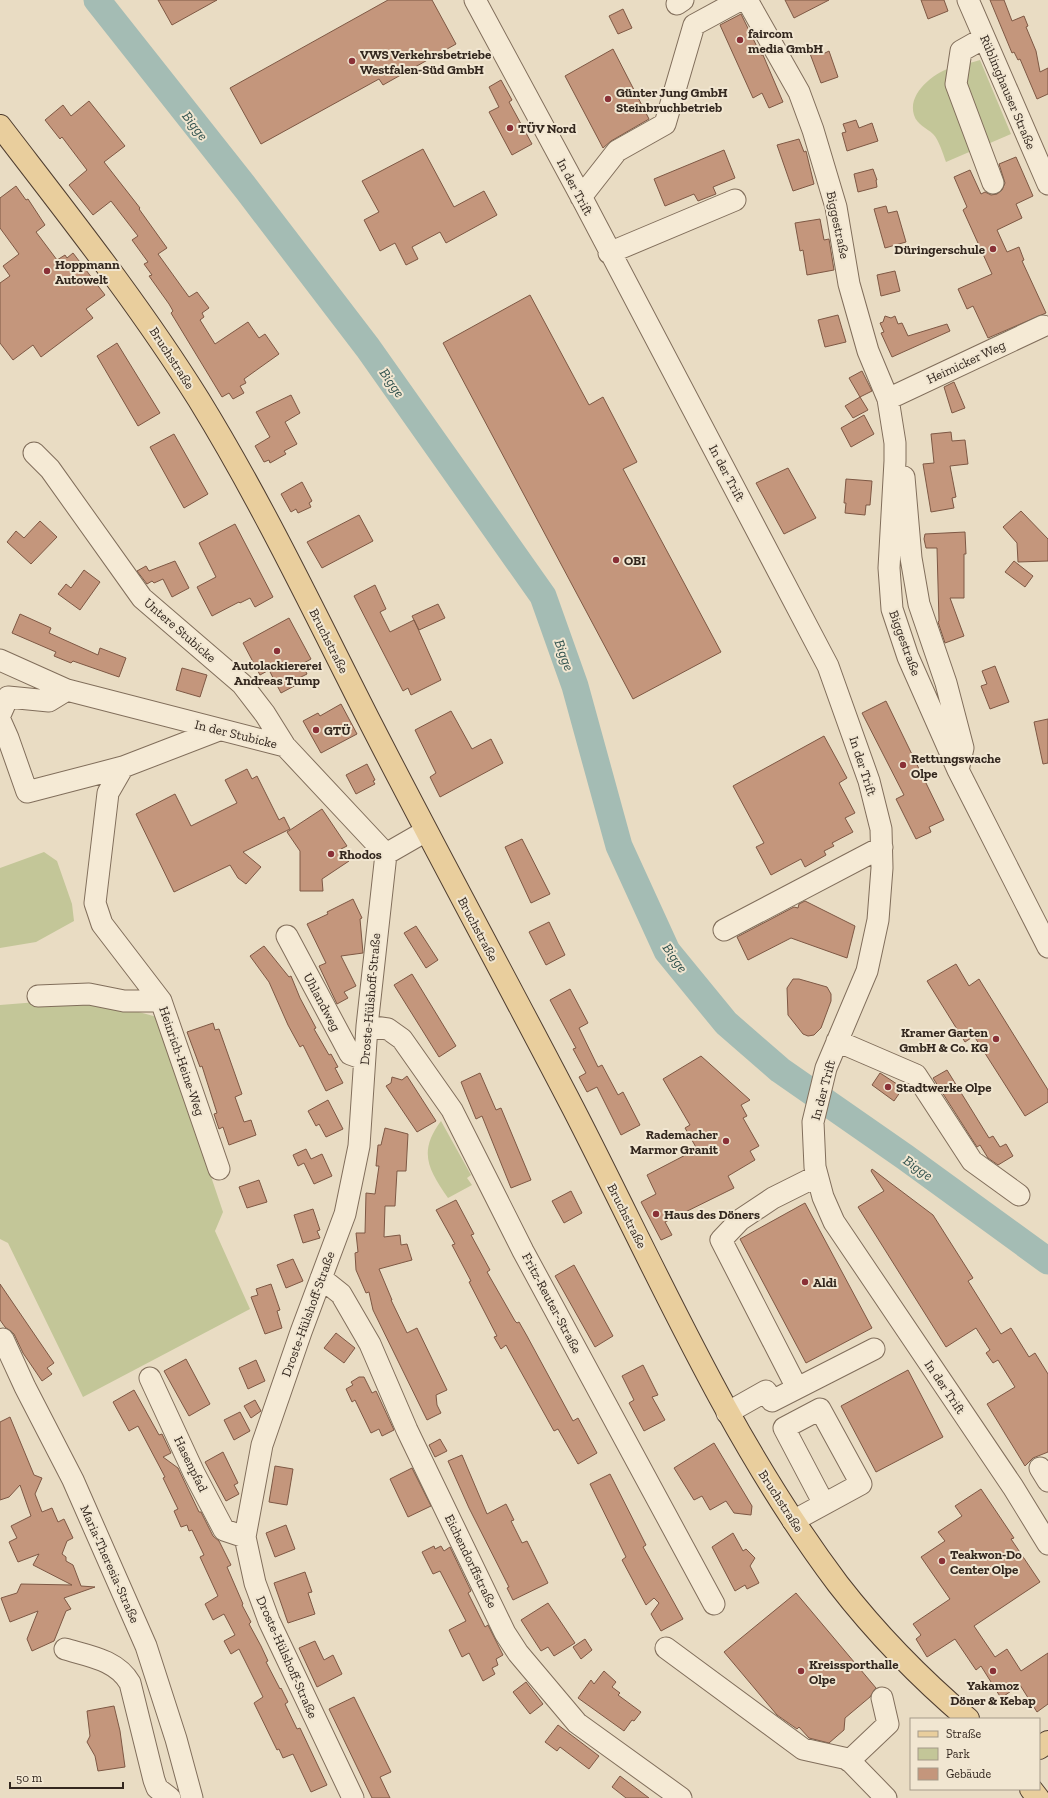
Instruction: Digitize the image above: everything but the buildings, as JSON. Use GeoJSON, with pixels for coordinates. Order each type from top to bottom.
{"type":"FeatureCollection","features":[{"type":"Feature","properties":{"kind":"main road","name":"Bruchstraße"},"geometry":{"type":"LineString","coordinates":[[0,126],[147,320],[201,404],[260,508],[426,831],[575,1111],[728,1413],[793,1521],[839,1586],[864,1616],[896,1651],[967,1718]]}},
{"type":"Feature","properties":{"kind":"street","name":"In der Trift"},"geometry":{"type":"LineString","coordinates":[[475,0],[581,197],[828,666],[869,781],[881,829],[882,868],[878,920],[867,971],[826,1068],[813,1122],[815,1167],[817,1176],[823,1197],[834,1222],[1013,1487],[1048,1544]]}},
{"type":"Feature","properties":{"kind":"street"},"geometry":{"type":"LineString","coordinates":[[581,197],[617,151],[665,124],[694,25],[740,0]]}},
{"type":"Feature","properties":{"kind":"street","name":"Biggestraße"},"geometry":{"type":"LineString","coordinates":[[747,0],[799,92],[813,130],[836,207],[849,284],[868,351],[888,399],[895,461],[889,568],[892,609],[908,657],[958,770],[1048,947]]}},
{"type":"Feature","properties":{"kind":"street","name":"Rüblinghauser Straße"},"geometry":{"type":"LineString","coordinates":[[968,0],[1048,184]]}},
{"type":"Feature","properties":{"kind":"street"},"geometry":{"type":"LineString","coordinates":[[984,38],[961,51],[956,84],[993,183]]}},
{"type":"Feature","properties":{"kind":"street"},"geometry":{"type":"LineString","coordinates":[[609,252],[735,200]]}},
{"type":"Feature","properties":{"kind":"street","name":"Heimicker Weg"},"geometry":{"type":"LineString","coordinates":[[888,399],[1043,326]]}},
{"type":"Feature","properties":{"kind":"street","name":"Untere Stubicke"},"geometry":{"type":"LineString","coordinates":[[34,453],[50,469],[142,598],[242,684],[265,714],[285,746]]}},
{"type":"Feature","properties":{"kind":"street","name":"Biggestraße"},"geometry":{"type":"LineString","coordinates":[[895,461],[903,476],[906,491],[918,604],[946,683],[963,748],[958,770]]}},
{"type":"Feature","properties":{"kind":"street","name":"In der Stubicke"},"geometry":{"type":"LineString","coordinates":[[0,660],[67,690],[285,746],[386,854]]}},
{"type":"Feature","properties":{"kind":"street"},"geometry":{"type":"LineString","coordinates":[[0,714],[8,697],[49,701],[67,690]]}},
{"type":"Feature","properties":{"kind":"street"},"geometry":{"type":"LineString","coordinates":[[0,720],[27,792],[123,767],[219,730]]}},
{"type":"Feature","properties":{"kind":"street","name":"Heinrich-Heine-Weg"},"geometry":{"type":"LineString","coordinates":[[123,767],[108,793],[94,902],[102,924],[161,1001],[219,1169]]}},
{"type":"Feature","properties":{"kind":"street"},"geometry":{"type":"LineString","coordinates":[[386,854],[426,831]]}},
{"type":"Feature","properties":{"kind":"street"},"geometry":{"type":"LineString","coordinates":[[724,930],[882,847]]}},
{"type":"Feature","properties":{"kind":"street","name":"Droste-Hülshoff-Straße"},"geometry":{"type":"LineString","coordinates":[[354,1798],[269,1621],[255,1582],[245,1537],[262,1445],[345,1214],[359,1146],[367,1026],[386,854]]}},
{"type":"Feature","properties":{"kind":"street","name":"Uhlandweg"},"geometry":{"type":"LineString","coordinates":[[287,936],[350,1054],[364,1059]]}},
{"type":"Feature","properties":{"kind":"street"},"geometry":{"type":"LineString","coordinates":[[38,996],[89,994],[124,1001],[161,1001]]}},
{"type":"Feature","properties":{"kind":"street","name":"Fritz-Reuter-Straße"},"geometry":{"type":"LineString","coordinates":[[367,1026],[388,1029],[402,1039],[452,1110],[527,1258],[714,1604]]}},
{"type":"Feature","properties":{"kind":"street"},"geometry":{"type":"LineString","coordinates":[[837,1041],[916,1075],[972,1161],[1019,1195]]}},
{"type":"Feature","properties":{"kind":"street"},"geometry":{"type":"LineString","coordinates":[[797,1388],[721,1240],[740,1220],[773,1198],[817,1176]]}},
{"type":"Feature","properties":{"kind":"street","name":"Eichendorffstraße"},"geometry":{"type":"LineString","coordinates":[[321,1278],[341,1294],[370,1344],[407,1430],[505,1633],[518,1653],[577,1723],[680,1798]]}},
{"type":"Feature","properties":{"kind":"street","name":"Maria-Theresia-Straße"},"geometry":{"type":"LineString","coordinates":[[1,1338],[73,1480],[146,1646],[176,1738],[192,1798]]}},
{"type":"Feature","properties":{"kind":"street"},"geometry":{"type":"LineString","coordinates":[[728,1413],[766,1391],[772,1401],[874,1349]]}},
{"type":"Feature","properties":{"kind":"street","name":"Hasenpfad"},"geometry":{"type":"LineString","coordinates":[[150,1378],[194,1473],[224,1530],[245,1537]]}},
{"type":"Feature","properties":{"kind":"street"},"geometry":{"type":"LineString","coordinates":[[793,1521],[824,1504]]}},
{"type":"Feature","properties":{"kind":"street"},"geometry":{"type":"LineString","coordinates":[[666,1648],[803,1749],[849,1761],[886,1798]]}},
{"type":"Feature","properties":{"kind":"street"},"geometry":{"type":"LineString","coordinates":[[66,1649],[108,1662],[124,1673],[130,1683],[154,1780],[157,1788],[170,1798]]}},
{"type":"Feature","properties":{"kind":"street"},"geometry":{"type":"LineString","coordinates":[[849,1761],[888,1724],[882,1698]]}},
{"type":"Feature","properties":{"kind":"green space"},"geometry":{"type":"Polygon","coordinates":[[[980,60],[1011,134],[946,162],[941,147],[935,137],[915,118],[913,107],[915,99],[924,85],[938,74],[953,67],[980,60]]]}},
{"type":"Feature","properties":{"kind":"green space"},"geometry":{"type":"Polygon","coordinates":[[[44,852],[57,861],[72,904],[74,921],[36,942],[0,948],[0,868],[44,852]]]}},
{"type":"Feature","properties":{"kind":"green space"},"geometry":{"type":"Polygon","coordinates":[[[88,998],[157,1017],[223,1212],[215,1231],[250,1309],[83,1397],[8,1243],[0,1239],[0,1005],[88,998]]]}},
{"type":"Feature","properties":{"kind":"green space"},"geometry":{"type":"Polygon","coordinates":[[[441,1121],[471,1175],[467,1178],[472,1185],[448,1198],[435,1178],[428,1160],[430,1142],[441,1121]]]}},
{"type":"Feature","properties":{"kind":"waterway","name":"Bigge"},"geometry":{"type":"LineString","coordinates":[[97,0],[248,191],[368,348],[543,596],[575,686],[619,846],[667,951],[726,1023],[780,1070],[905,1157],[1048,1261]]}},
{"type":"Feature","properties":{"kind":"place","name":"faircom media GmbH"},"geometry":{"type":"Point","coordinates":[740,40]}},
{"type":"Feature","properties":{"kind":"place","name":"VWS Verkehrsbetriebe Westfalen-Süd GmbH"},"geometry":{"type":"Point","coordinates":[352,61]}},
{"type":"Feature","properties":{"kind":"place","name":"Günter Jung GmbH Steinbruchbetrieb"},"geometry":{"type":"Point","coordinates":[608,99]}},
{"type":"Feature","properties":{"kind":"place","name":"TÜV Nord"},"geometry":{"type":"Point","coordinates":[510,128]}},
{"type":"Feature","properties":{"kind":"place","name":"Düringerschule"},"geometry":{"type":"Point","coordinates":[993,249]}},
{"type":"Feature","properties":{"kind":"place","name":"Hoppmann Autowelt"},"geometry":{"type":"Point","coordinates":[47,271]}},
{"type":"Feature","properties":{"kind":"place","name":"OBI"},"geometry":{"type":"Point","coordinates":[616,560]}},
{"type":"Feature","properties":{"kind":"place","name":"Autolackiererei Andreas Tump"},"geometry":{"type":"Point","coordinates":[277,651]}},
{"type":"Feature","properties":{"kind":"place","name":"GTÜ"},"geometry":{"type":"Point","coordinates":[316,730]}},
{"type":"Feature","properties":{"kind":"place","name":"Rettungswache Olpe"},"geometry":{"type":"Point","coordinates":[903,765]}},
{"type":"Feature","properties":{"kind":"place","name":"Rhodos"},"geometry":{"type":"Point","coordinates":[331,854]}},
{"type":"Feature","properties":{"kind":"place","name":"Kramer Garten GmbH & Co. KG"},"geometry":{"type":"Point","coordinates":[996,1039]}},
{"type":"Feature","properties":{"kind":"place","name":"Stadtwerke Olpe"},"geometry":{"type":"Point","coordinates":[888,1087]}},
{"type":"Feature","properties":{"kind":"place","name":"Rademacher Marmor Granit"},"geometry":{"type":"Point","coordinates":[726,1141]}},
{"type":"Feature","properties":{"kind":"place","name":"Haus des Döners"},"geometry":{"type":"Point","coordinates":[656,1214]}},
{"type":"Feature","properties":{"kind":"place","name":"Aldi"},"geometry":{"type":"Point","coordinates":[805,1282]}},
{"type":"Feature","properties":{"kind":"place","name":"Teakwon-Do Center Olpe"},"geometry":{"type":"Point","coordinates":[942,1561]}},
{"type":"Feature","properties":{"kind":"place","name":"Kreissporthalle Olpe"},"geometry":{"type":"Point","coordinates":[801,1671]}},
{"type":"Feature","properties":{"kind":"place","name":"Yakamoz Döner & Kebap"},"geometry":{"type":"Point","coordinates":[993,1671]}}]}
